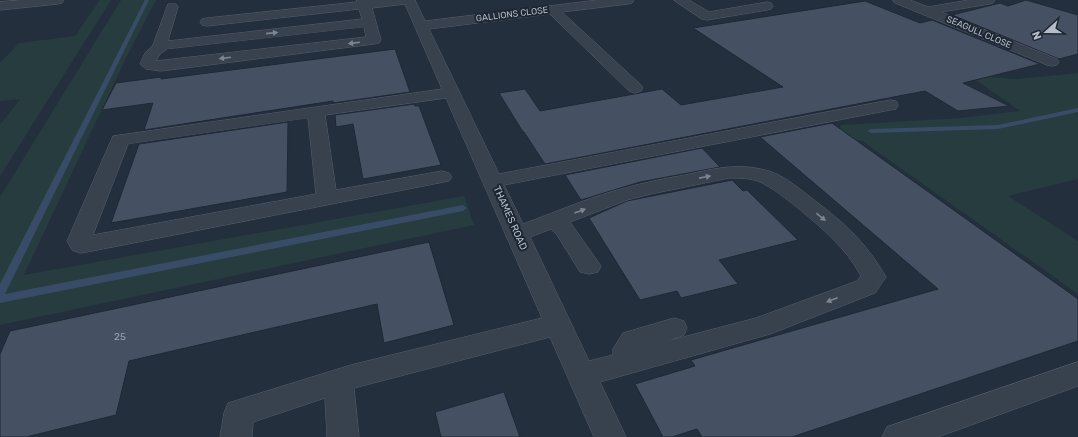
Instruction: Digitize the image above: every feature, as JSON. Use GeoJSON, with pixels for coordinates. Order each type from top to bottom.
{"type":"FeatureCollection","features":[{"type":"Feature","properties":{"kind":"street"},"geometry":{"type":"LineString","coordinates":[[0,6],[58,0]]}},
{"type":"Feature","properties":{"kind":"street"},"geometry":{"type":"LineString","coordinates":[[207,22],[364,3],[408,0]]}},
{"type":"Feature","properties":{"kind":"street","name":"THAMES ROAD"},"geometry":{"type":"LineString","coordinates":[[408,0],[452,92],[610,437]]}},
{"type":"Feature","properties":{"kind":"street","name":"GALLIONS CLOSE"},"geometry":{"type":"LineString","coordinates":[[420,26],[628,0]]}},
{"type":"Feature","properties":{"kind":"street"},"geometry":{"type":"LineString","coordinates":[[680,0],[707,16],[767,6]]}},
{"type":"Feature","properties":{"kind":"street","name":"SEAGULL CLOSE"},"geometry":{"type":"LineString","coordinates":[[899,0],[1052,62],[1028,70]]}},
{"type":"Feature","properties":{"kind":"street","name":"SEAGULL CLOSE"},"geometry":{"type":"LineString","coordinates":[[928,11],[989,0]]}},
{"type":"Feature","properties":{"kind":"street"},"geometry":{"type":"LineString","coordinates":[[364,3],[374,40],[151,66],[148,64],[153,51],[160,46],[369,22]]}},
{"type":"Feature","properties":{"kind":"street"},"geometry":{"type":"LineString","coordinates":[[160,46],[172,7]]}},
{"type":"Feature","properties":{"kind":"street"},"geometry":{"type":"LineString","coordinates":[[552,10],[635,88]]}},
{"type":"Feature","properties":{"kind":"street"},"geometry":{"type":"LineString","coordinates":[[442,177],[87,244],[80,245],[79,241],[120,140],[452,92]]}},
{"type":"Feature","properties":{"kind":"street"},"geometry":{"type":"LineString","coordinates":[[493,181],[890,104]]}},
{"type":"Feature","properties":{"kind":"street"},"geometry":{"type":"LineString","coordinates":[[316,112],[327,199]]}},
{"type":"Feature","properties":{"kind":"street"},"geometry":{"type":"LineString","coordinates":[[517,234],[620,196],[648,188],[729,172],[748,173],[766,177],[773,181],[793,194],[838,230],[866,263],[874,277],[866,287],[760,327],[581,375]]}},
{"type":"Feature","properties":{"kind":"street"},"geometry":{"type":"LineString","coordinates":[[554,220],[565,230],[589,266]]}},
{"type":"Feature","properties":{"kind":"street"},"geometry":{"type":"LineString","coordinates":[[236,437],[239,413],[339,381],[557,324]]}},
{"type":"Feature","properties":{"kind":"street"},"geometry":{"type":"LineString","coordinates":[[628,363],[627,349],[633,341],[674,328]]}},
{"type":"Feature","properties":{"kind":"street"},"geometry":{"type":"LineString","coordinates":[[898,437],[1078,374]]}},
{"type":"Feature","properties":{"kind":"street"},"geometry":{"type":"LineString","coordinates":[[339,381],[343,437]]}},
{"type":"Feature","properties":{"kind":"green space"},"geometry":{"type":"Polygon","coordinates":[[[100,0],[111,0],[0,176],[0,125],[20,99],[0,101],[0,63],[19,43],[75,36],[100,0]]]}},
{"type":"Feature","properties":{"kind":"green space"},"geometry":{"type":"Polygon","coordinates":[[[121,0],[156,0],[125,60],[24,275],[464,196],[474,225],[0,325],[0,197],[121,0]]]}},
{"type":"Feature","properties":{"kind":"green space"},"geometry":{"type":"Polygon","coordinates":[[[964,72],[987,77],[1017,79],[1078,73],[1078,179],[1008,196],[1078,241],[1078,294],[861,140],[853,142],[839,131],[841,125],[960,118],[1020,111],[964,72]]]}},
{"type":"Feature","properties":{"kind":"building"},"geometry":{"type":"Polygon","coordinates":[[[1026,0],[1078,15],[1078,54],[1059,59],[952,15],[1000,3],[1008,6],[1026,0]]]}},
{"type":"Feature","properties":{"kind":"building"},"geometry":{"type":"Polygon","coordinates":[[[865,1],[920,23],[932,20],[1040,64],[963,83],[1009,106],[958,111],[925,91],[545,164],[499,93],[525,89],[540,111],[662,89],[681,105],[783,87],[693,28],[865,1]]]}},
{"type":"Feature","properties":{"kind":"building"},"geometry":{"type":"Polygon","coordinates":[[[395,49],[410,92],[333,103],[333,101],[144,130],[153,103],[102,110],[116,83],[161,77],[161,79],[395,49]]]}},
{"type":"Feature","properties":{"kind":"building"},"geometry":{"type":"Polygon","coordinates":[[[414,104],[415,106],[419,106],[441,165],[363,179],[353,124],[336,127],[335,115],[414,104]]]}},
{"type":"Feature","properties":{"kind":"building"},"geometry":{"type":"Polygon","coordinates":[[[288,122],[287,192],[111,223],[139,144],[288,122]]]}},
{"type":"Feature","properties":{"kind":"building"},"geometry":{"type":"Polygon","coordinates":[[[832,123],[1078,299],[1078,341],[792,437],[702,437],[697,429],[672,437],[663,437],[635,384],[695,366],[691,360],[938,289],[760,137],[832,123]]]}},
{"type":"Feature","properties":{"kind":"building"},"geometry":{"type":"Polygon","coordinates":[[[702,148],[720,167],[640,182],[581,200],[565,175],[702,148]]]}},
{"type":"Feature","properties":{"kind":"building"},"geometry":{"type":"Polygon","coordinates":[[[732,180],[743,191],[747,190],[798,240],[719,260],[738,284],[681,298],[677,291],[640,300],[589,218],[627,201],[732,180]]]}},
{"type":"Feature","properties":{"kind":"building"},"geometry":{"type":"Polygon","coordinates":[[[429,242],[454,325],[384,343],[377,304],[129,361],[116,415],[26,437],[0,437],[0,354],[10,331],[429,242]]]}},
{"type":"Feature","properties":{"kind":"building"},"geometry":{"type":"Polygon","coordinates":[[[504,392],[520,437],[441,437],[435,412],[504,392]]]}},
{"type":"Feature","properties":{"kind":"waterway"},"geometry":{"type":"LineString","coordinates":[[0,294],[147,0]]}},
{"type":"Feature","properties":{"kind":"waterway"},"geometry":{"type":"LineString","coordinates":[[871,131],[998,127],[1078,110]]}},
{"type":"Feature","properties":{"kind":"waterway"},"geometry":{"type":"LineString","coordinates":[[0,299],[463,208]]}}]}
